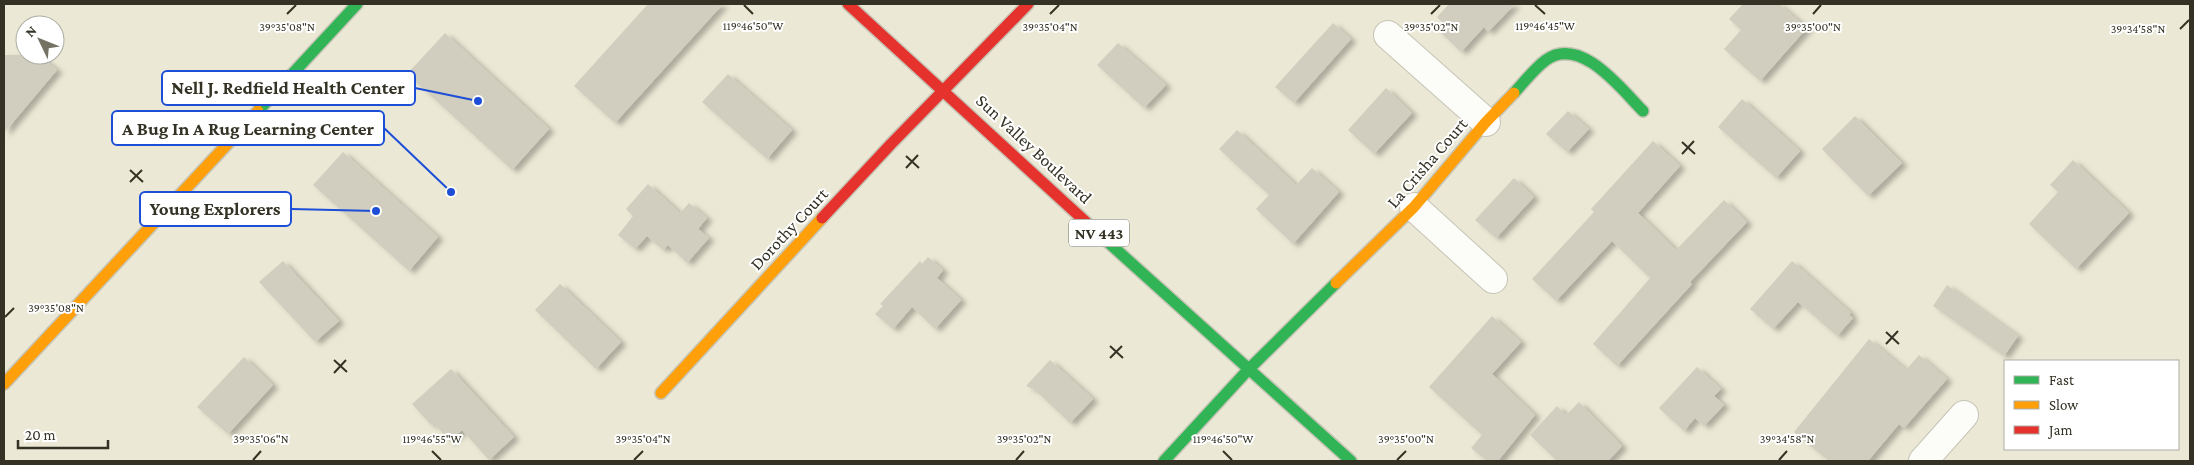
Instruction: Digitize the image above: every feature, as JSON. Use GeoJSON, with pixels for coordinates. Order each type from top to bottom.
{"type":"FeatureCollection","features":[{"type":"Feature","properties":{"kind":"street"},"geometry":{"type":"LineString","coordinates":[[4,384],[357,4]]}},
{"type":"Feature","properties":{"kind":"street","name":"Sun Valley Boulevard"},"geometry":{"type":"LineString","coordinates":[[848,4],[945,90],[1247,371],[1351,461]]}},
{"type":"Feature","properties":{"kind":"street","name":"Dorothy Court"},"geometry":{"type":"LineString","coordinates":[[661,393],[891,144],[1028,4]]}},
{"type":"Feature","properties":{"kind":"street"},"geometry":{"type":"LineString","coordinates":[[1388,35],[1486,122]]}},
{"type":"Feature","properties":{"kind":"street","name":"La Crisha Court"},"geometry":{"type":"LineString","coordinates":[[1164,461],[1247,371],[1414,207],[1486,122],[1547,59],[1561,55],[1578,55],[1600,69],[1643,112]]}},
{"type":"Feature","properties":{"kind":"street"},"geometry":{"type":"LineString","coordinates":[[1414,207],[1494,279]]}},
{"type":"Feature","properties":{"kind":"street"},"geometry":{"type":"LineString","coordinates":[[1922,461],[1964,416]]}},
{"type":"Feature","properties":{"kind":"building"},"geometry":{"type":"Polygon","coordinates":[[[648,4],[723,4],[615,123],[574,86],[648,4]]]}},
{"type":"Feature","properties":{"kind":"building"},"geometry":{"type":"Polygon","coordinates":[[[1449,4],[1515,4],[1488,32],[1484,27],[1461,52],[1436,28],[1442,22],[1437,17],[1449,4]]]}},
{"type":"Feature","properties":{"kind":"building"},"geometry":{"type":"Polygon","coordinates":[[[1743,4],[1779,4],[1807,28],[1760,81],[1724,49],[1741,30],[1729,19],[1743,4]]]}},
{"type":"Feature","properties":{"kind":"building"},"geometry":{"type":"Polygon","coordinates":[[[1333,23],[1351,39],[1294,103],[1275,87],[1333,23]]]}},
{"type":"Feature","properties":{"kind":"building"},"geometry":{"type":"Polygon","coordinates":[[[445,33],[549,129],[512,170],[407,74],[445,33]]]}},
{"type":"Feature","properties":{"kind":"building"},"geometry":{"type":"Polygon","coordinates":[[[1118,43],[1166,85],[1144,108],[1097,65],[1118,43]]]}},
{"type":"Feature","properties":{"kind":"building"},"geometry":{"type":"Polygon","coordinates":[[[4,55],[15,55],[15,65],[51,65],[57,70],[4,133],[4,55]]]}},
{"type":"Feature","properties":{"kind":"building"},"geometry":{"type":"Polygon","coordinates":[[[728,74],[792,130],[767,159],[702,102],[728,74]]]}},
{"type":"Feature","properties":{"kind":"building"},"geometry":{"type":"Polygon","coordinates":[[[1386,88],[1412,113],[1374,154],[1348,130],[1386,88]]]}},
{"type":"Feature","properties":{"kind":"building"},"geometry":{"type":"Polygon","coordinates":[[[1742,99],[1800,151],[1776,178],[1718,127],[1742,99]]]}},
{"type":"Feature","properties":{"kind":"building"},"geometry":{"type":"Polygon","coordinates":[[[1568,111],[1589,129],[1567,152],[1546,134],[1568,111]]]}},
{"type":"Feature","properties":{"kind":"building"},"geometry":{"type":"Polygon","coordinates":[[[1855,116],[1902,163],[1868,196],[1822,149],[1855,116]]]}},
{"type":"Feature","properties":{"kind":"building"},"geometry":{"type":"Polygon","coordinates":[[[1237,130],[1296,185],[1312,168],[1339,192],[1293,244],[1256,209],[1269,195],[1219,149],[1237,130]]]}},
{"type":"Feature","properties":{"kind":"building"},"geometry":{"type":"Polygon","coordinates":[[[1653,141],[1680,166],[1638,213],[1676,250],[1724,200],[1747,222],[1690,282],[1692,284],[1617,366],[1593,344],[1650,278],[1612,241],[1556,301],[1532,279],[1594,212],[1591,209],[1653,141]]]}},
{"type":"Feature","properties":{"kind":"building"},"geometry":{"type":"Polygon","coordinates":[[[343,152],[438,237],[409,271],[313,185],[343,152]]]}},
{"type":"Feature","properties":{"kind":"building"},"geometry":{"type":"Polygon","coordinates":[[[2073,160],[2129,213],[2076,269],[2029,224],[2058,192],[2050,185],[2073,160]]]}},
{"type":"Feature","properties":{"kind":"building"},"geometry":{"type":"Polygon","coordinates":[[[1514,178],[1534,197],[1496,238],[1475,220],[1514,178]]]}},
{"type":"Feature","properties":{"kind":"building"},"geometry":{"type":"Polygon","coordinates":[[[648,184],[680,213],[689,203],[707,218],[698,229],[709,238],[687,263],[668,245],[663,250],[647,236],[635,249],[618,235],[633,216],[626,209],[648,184]]]}},
{"type":"Feature","properties":{"kind":"building"},"geometry":{"type":"Polygon","coordinates":[[[928,257],[943,270],[937,278],[961,300],[935,329],[912,307],[893,329],[875,314],[883,306],[880,304],[920,261],[922,264],[928,257]]]}},
{"type":"Feature","properties":{"kind":"building"},"geometry":{"type":"Polygon","coordinates":[[[283,261],[339,321],[315,342],[259,282],[283,261]]]}},
{"type":"Feature","properties":{"kind":"building"},"geometry":{"type":"Polygon","coordinates":[[[1792,261],[1851,313],[1849,315],[1853,318],[1837,336],[1798,302],[1773,329],[1750,309],[1792,261]]]}},
{"type":"Feature","properties":{"kind":"building"},"geometry":{"type":"Polygon","coordinates":[[[560,284],[621,342],[596,369],[535,310],[560,284]]]}},
{"type":"Feature","properties":{"kind":"building"},"geometry":{"type":"Polygon","coordinates":[[[1947,285],[2018,336],[2004,356],[1933,306],[1947,285]]]}},
{"type":"Feature","properties":{"kind":"building"},"geometry":{"type":"Polygon","coordinates":[[[1492,316],[1521,342],[1492,374],[1535,415],[1498,461],[1487,461],[1471,448],[1482,435],[1429,387],[1492,316]]]}},
{"type":"Feature","properties":{"kind":"building"},"geometry":{"type":"Polygon","coordinates":[[[1869,339],[1906,370],[1919,355],[1947,379],[1904,428],[1899,424],[1868,461],[1829,461],[1794,432],[1869,339]]]}},
{"type":"Feature","properties":{"kind":"building"},"geometry":{"type":"Polygon","coordinates":[[[244,357],[273,385],[228,434],[197,407],[244,357]]]}},
{"type":"Feature","properties":{"kind":"building"},"geometry":{"type":"Polygon","coordinates":[[[1050,360],[1093,399],[1070,423],[1035,390],[1026,386],[1050,360]]]}},
{"type":"Feature","properties":{"kind":"building"},"geometry":{"type":"Polygon","coordinates":[[[1697,367],[1721,389],[1714,396],[1724,405],[1704,426],[1695,418],[1684,431],[1659,408],[1697,367]]]}},
{"type":"Feature","properties":{"kind":"building"},"geometry":{"type":"Polygon","coordinates":[[[451,369],[514,437],[489,460],[462,430],[450,442],[434,423],[431,425],[412,404],[451,369]]]}},
{"type":"Feature","properties":{"kind":"building"},"geometry":{"type":"Polygon","coordinates":[[[1579,402],[1622,446],[1608,461],[1557,461],[1530,435],[1557,406],[1566,415],[1579,402]]]}},
{"type":"Feature","properties":{"kind":"traffic: fast"},"geometry":{"type":"LineString","coordinates":[[258,111],[357,4]]}},
{"type":"Feature","properties":{"kind":"traffic: fast"},"geometry":{"type":"LineString","coordinates":[[1514,93],[1546,60],[1559,54],[1573,54],[1600,68],[1643,111]]}},
{"type":"Feature","properties":{"kind":"traffic: fast"},"geometry":{"type":"LineString","coordinates":[[1099,234],[1351,461]]}},
{"type":"Feature","properties":{"kind":"traffic: fast"},"geometry":{"type":"LineString","coordinates":[[1164,461],[1247,371],[1336,283]]}},
{"type":"Feature","properties":{"kind":"traffic: slow"},"geometry":{"type":"LineString","coordinates":[[1336,283],[1414,207],[1486,122],[1514,93]]}},
{"type":"Feature","properties":{"kind":"traffic: slow"},"geometry":{"type":"LineString","coordinates":[[4,384],[258,111]]}},
{"type":"Feature","properties":{"kind":"traffic: slow"},"geometry":{"type":"LineString","coordinates":[[661,393],[822,218]]}},
{"type":"Feature","properties":{"kind":"traffic: jam"},"geometry":{"type":"LineString","coordinates":[[848,4],[1099,234]]}},
{"type":"Feature","properties":{"kind":"traffic: jam"},"geometry":{"type":"LineString","coordinates":[[822,218],[891,144],[1028,4]]}},
{"type":"Feature","properties":{"kind":"place","name":"Nell J. Redfield Health Center"},"geometry":{"type":"Point","coordinates":[478,101]}},
{"type":"Feature","properties":{"kind":"place","name":"A Bug In A Rug Learning Center"},"geometry":{"type":"Point","coordinates":[451,192]}},
{"type":"Feature","properties":{"kind":"place","name":"Young Explorers"},"geometry":{"type":"Point","coordinates":[376,211]}}]}
